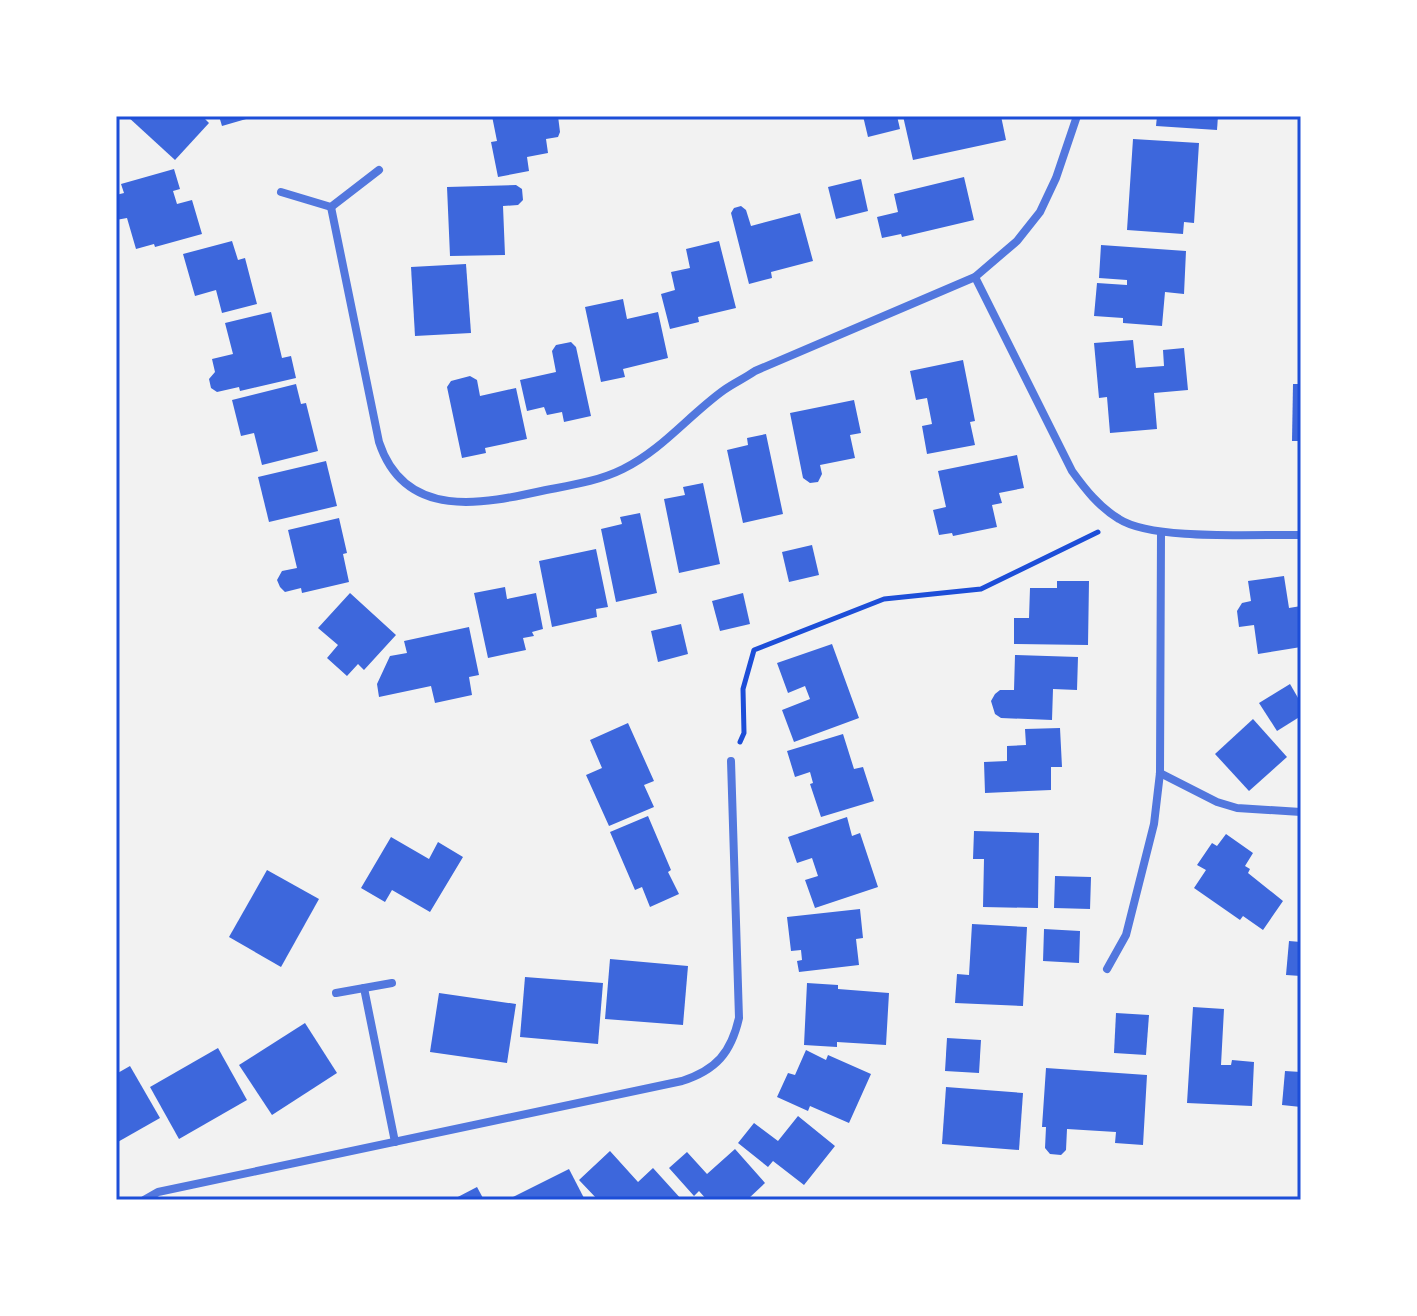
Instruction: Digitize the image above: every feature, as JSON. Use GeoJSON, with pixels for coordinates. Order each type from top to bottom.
{"type":"FeatureCollection","features":[{"type":"Feature","properties":{"kind":"street"},"geometry":{"type":"LineString","coordinates":[[331,207],[379,442],[386,463],[416,490],[438,499],[464,504],[489,503],[621,471],[646,456],[723,391],[755,371],[975,277],[1017,241],[1040,212],[1056,178],[1077,116]]}},
{"type":"Feature","properties":{"kind":"street"},"geometry":{"type":"LineString","coordinates":[[331,207],[379,170]]}},
{"type":"Feature","properties":{"kind":"street"},"geometry":{"type":"LineString","coordinates":[[281,192],[331,207]]}},
{"type":"Feature","properties":{"kind":"street"},"geometry":{"type":"LineString","coordinates":[[975,277],[1072,471],[1091,497],[1121,521],[1161,533],[1301,535]]}},
{"type":"Feature","properties":{"kind":"street"},"geometry":{"type":"LineString","coordinates":[[1107,969],[1126,935],[1148,854],[1160,773],[1161,533]]}},
{"type":"Feature","properties":{"kind":"street"},"geometry":{"type":"LineString","coordinates":[[144,1200],[158,1192],[703,1074],[721,1059],[734,1039],[739,1018],[731,761]]}},
{"type":"Feature","properties":{"kind":"street"},"geometry":{"type":"LineString","coordinates":[[1160,773],[1217,802],[1237,808],[1301,812]]}},
{"type":"Feature","properties":{"kind":"street"},"geometry":{"type":"LineString","coordinates":[[336,993],[392,983]]}},
{"type":"Feature","properties":{"kind":"street"},"geometry":{"type":"LineString","coordinates":[[364,988],[395,1142]]}},
{"type":"Feature","properties":{"kind":"path"},"geometry":{"type":"LineString","coordinates":[[731,761],[744,733],[743,689],[754,650],[884,599],[981,589],[1121,521]]}},
{"type":"Feature","properties":{"kind":"building"},"geometry":{"type":"Polygon","coordinates":[[[127,116],[202,116],[209,123],[175,160],[127,116]]]}},
{"type":"Feature","properties":{"kind":"building"},"geometry":{"type":"Polygon","coordinates":[[[219,116],[253,116],[253,117],[222,126],[219,116]]]}},
{"type":"Feature","properties":{"kind":"building"},"geometry":{"type":"Polygon","coordinates":[[[492,116],[558,116],[560,132],[558,137],[546,139],[548,153],[527,157],[529,171],[498,177],[491,142],[497,141],[492,116]]]}},
{"type":"Feature","properties":{"kind":"building"},"geometry":{"type":"Polygon","coordinates":[[[863,116],[897,116],[900,129],[868,137],[863,116]]]}},
{"type":"Feature","properties":{"kind":"building"},"geometry":{"type":"Polygon","coordinates":[[[903,116],[1001,116],[1006,140],[913,160],[903,116]]]}},
{"type":"Feature","properties":{"kind":"building"},"geometry":{"type":"Polygon","coordinates":[[[1157,116],[1218,116],[1217,130],[1156,126],[1157,116]]]}},
{"type":"Feature","properties":{"kind":"building"},"geometry":{"type":"Polygon","coordinates":[[[1133,139],[1199,143],[1194,223],[1184,222],[1183,234],[1127,230],[1133,139]]]}},
{"type":"Feature","properties":{"kind":"building"},"geometry":{"type":"Polygon","coordinates":[[[174,169],[180,189],[173,191],[177,204],[192,200],[202,234],[136,249],[127,218],[116,220],[116,195],[124,193],[121,184],[174,169]]]}},
{"type":"Feature","properties":{"kind":"building"},"geometry":{"type":"Polygon","coordinates":[[[964,177],[974,220],[902,237],[901,234],[882,238],[877,217],[898,212],[894,194],[964,177]]]}},
{"type":"Feature","properties":{"kind":"building"},"geometry":{"type":"Polygon","coordinates":[[[861,179],[868,211],[836,219],[828,187],[861,179]]]}},
{"type":"Feature","properties":{"kind":"building"},"geometry":{"type":"Polygon","coordinates":[[[516,185],[522,189],[523,200],[518,205],[503,206],[505,255],[450,256],[447,187],[516,185]]]}},
{"type":"Feature","properties":{"kind":"building"},"geometry":{"type":"Polygon","coordinates":[[[741,206],[746,210],[751,226],[800,213],[813,261],[771,272],[772,278],[749,284],[731,213],[741,206]]]}},
{"type":"Feature","properties":{"kind":"building"},"geometry":{"type":"Polygon","coordinates":[[[232,241],[238,260],[245,258],[257,304],[222,313],[216,290],[195,296],[183,254],[232,241]]]}},
{"type":"Feature","properties":{"kind":"building"},"geometry":{"type":"Polygon","coordinates":[[[719,241],[736,308],[698,317],[699,322],[670,329],[661,294],[675,290],[671,272],[690,268],[686,249],[719,241]]]}},
{"type":"Feature","properties":{"kind":"building"},"geometry":{"type":"Polygon","coordinates":[[[1101,245],[1186,251],[1184,294],[1165,292],[1162,326],[1123,323],[1123,318],[1094,316],[1097,283],[1127,285],[1127,280],[1099,278],[1101,245]]]}},
{"type":"Feature","properties":{"kind":"building"},"geometry":{"type":"Polygon","coordinates":[[[466,264],[471,333],[415,336],[411,267],[466,264]]]}},
{"type":"Feature","properties":{"kind":"building"},"geometry":{"type":"Polygon","coordinates":[[[623,299],[627,319],[658,312],[668,358],[623,369],[625,377],[601,382],[585,307],[623,299]]]}},
{"type":"Feature","properties":{"kind":"building"},"geometry":{"type":"Polygon","coordinates":[[[271,312],[282,358],[291,356],[296,378],[240,391],[239,387],[217,392],[211,388],[209,379],[215,372],[212,359],[233,354],[225,323],[271,312]]]}},
{"type":"Feature","properties":{"kind":"building"},"geometry":{"type":"Polygon","coordinates":[[[1133,340],[1136,368],[1164,366],[1163,350],[1184,348],[1188,390],[1154,393],[1157,429],[1110,433],[1107,397],[1099,398],[1094,343],[1133,340]]]}},
{"type":"Feature","properties":{"kind":"building"},"geometry":{"type":"Polygon","coordinates":[[[571,342],[576,347],[591,416],[564,422],[562,412],[547,415],[544,407],[527,411],[520,380],[556,372],[552,351],[556,345],[571,342]]]}},
{"type":"Feature","properties":{"kind":"building"},"geometry":{"type":"Polygon","coordinates":[[[963,360],[975,421],[970,422],[975,445],[927,454],[922,426],[932,424],[927,398],[916,400],[910,371],[963,360]]]}},
{"type":"Feature","properties":{"kind":"building"},"geometry":{"type":"Polygon","coordinates":[[[470,376],[477,380],[480,396],[516,388],[527,439],[485,448],[486,453],[462,458],[447,387],[451,381],[470,376]]]}},
{"type":"Feature","properties":{"kind":"building"},"geometry":{"type":"Polygon","coordinates":[[[296,384],[301,404],[306,403],[318,451],[262,465],[254,433],[241,436],[232,400],[296,384]]]}},
{"type":"Feature","properties":{"kind":"building"},"geometry":{"type":"Polygon","coordinates":[[[1293,384],[1301,384],[1301,441],[1292,441],[1293,384]]]}},
{"type":"Feature","properties":{"kind":"building"},"geometry":{"type":"Polygon","coordinates":[[[854,400],[861,433],[850,435],[855,458],[820,465],[822,474],[818,482],[810,483],[803,478],[790,413],[854,400]]]}},
{"type":"Feature","properties":{"kind":"building"},"geometry":{"type":"Polygon","coordinates":[[[766,434],[783,514],[743,523],[727,450],[748,445],[747,438],[766,434]]]}},
{"type":"Feature","properties":{"kind":"building"},"geometry":{"type":"Polygon","coordinates":[[[1017,455],[1024,488],[999,493],[1002,503],[992,505],[997,527],[953,536],[952,533],[939,535],[933,510],[946,507],[938,471],[1017,455]]]}},
{"type":"Feature","properties":{"kind":"building"},"geometry":{"type":"Polygon","coordinates":[[[326,461],[337,506],[269,522],[258,477],[326,461]]]}},
{"type":"Feature","properties":{"kind":"building"},"geometry":{"type":"Polygon","coordinates":[[[703,483],[720,564],[679,573],[664,499],[685,495],[683,487],[703,483]]]}},
{"type":"Feature","properties":{"kind":"building"},"geometry":{"type":"Polygon","coordinates":[[[640,513],[657,593],[616,602],[601,529],[622,524],[620,517],[640,513]]]}},
{"type":"Feature","properties":{"kind":"building"},"geometry":{"type":"Polygon","coordinates":[[[339,518],[347,553],[343,554],[349,582],[302,593],[301,588],[285,592],[277,580],[282,571],[297,568],[288,530],[339,518]]]}},
{"type":"Feature","properties":{"kind":"building"},"geometry":{"type":"Polygon","coordinates":[[[812,545],[819,575],[789,582],[782,552],[812,545]]]}},
{"type":"Feature","properties":{"kind":"building"},"geometry":{"type":"Polygon","coordinates":[[[596,549],[608,607],[596,609],[597,617],[552,627],[539,561],[596,549]]]}},
{"type":"Feature","properties":{"kind":"building"},"geometry":{"type":"Polygon","coordinates":[[[1284,576],[1289,608],[1301,606],[1301,647],[1258,654],[1254,625],[1239,627],[1237,611],[1242,603],[1251,601],[1248,581],[1284,576]]]}},
{"type":"Feature","properties":{"kind":"building"},"geometry":{"type":"Polygon","coordinates":[[[1057,581],[1089,581],[1088,645],[1014,644],[1014,618],[1029,618],[1030,588],[1057,588],[1057,581]]]}},
{"type":"Feature","properties":{"kind":"building"},"geometry":{"type":"Polygon","coordinates":[[[505,587],[507,599],[536,593],[543,629],[532,632],[534,636],[523,638],[526,650],[488,658],[474,593],[505,587]]]}},
{"type":"Feature","properties":{"kind":"building"},"geometry":{"type":"Polygon","coordinates":[[[350,593],[396,635],[364,670],[358,664],[347,676],[327,658],[338,645],[318,628],[350,593]]]}},
{"type":"Feature","properties":{"kind":"building"},"geometry":{"type":"Polygon","coordinates":[[[743,593],[750,624],[720,631],[712,601],[743,593]]]}},
{"type":"Feature","properties":{"kind":"building"},"geometry":{"type":"Polygon","coordinates":[[[681,624],[688,654],[658,662],[651,631],[681,624]]]}},
{"type":"Feature","properties":{"kind":"building"},"geometry":{"type":"Polygon","coordinates":[[[469,627],[479,675],[469,677],[472,695],[435,703],[431,686],[379,697],[377,684],[390,656],[407,653],[404,641],[469,627]]]}},
{"type":"Feature","properties":{"kind":"building"},"geometry":{"type":"Polygon","coordinates":[[[832,644],[859,718],[794,742],[782,710],[810,699],[805,686],[788,693],[777,663],[832,644]]]}},
{"type":"Feature","properties":{"kind":"building"},"geometry":{"type":"Polygon","coordinates":[[[1015,655],[1078,657],[1077,690],[1053,689],[1052,720],[1001,718],[995,714],[991,701],[995,694],[1000,690],[1014,690],[1015,655]]]}},
{"type":"Feature","properties":{"kind":"building"},"geometry":{"type":"Polygon","coordinates":[[[1290,684],[1301,703],[1301,716],[1277,731],[1259,703],[1290,684]]]}},
{"type":"Feature","properties":{"kind":"building"},"geometry":{"type":"Polygon","coordinates":[[[1253,719],[1287,757],[1249,791],[1215,754],[1253,719]]]}},
{"type":"Feature","properties":{"kind":"building"},"geometry":{"type":"Polygon","coordinates":[[[628,723],[654,781],[644,785],[654,807],[609,826],[586,775],[602,768],[590,740],[628,723]]]}},
{"type":"Feature","properties":{"kind":"building"},"geometry":{"type":"Polygon","coordinates":[[[1060,728],[1062,767],[1051,767],[1051,790],[985,793],[984,762],[1007,761],[1007,746],[1026,745],[1025,729],[1060,728]]]}},
{"type":"Feature","properties":{"kind":"building"},"geometry":{"type":"Polygon","coordinates":[[[843,734],[854,769],[863,767],[874,801],[821,817],[810,784],[813,783],[810,772],[795,777],[787,751],[843,734]]]}},
{"type":"Feature","properties":{"kind":"building"},"geometry":{"type":"Polygon","coordinates":[[[648,816],[679,894],[650,907],[642,887],[635,890],[610,832],[648,816]]]}},
{"type":"Feature","properties":{"kind":"building"},"geometry":{"type":"Polygon","coordinates":[[[847,817],[852,836],[860,833],[878,887],[815,908],[805,880],[818,876],[812,858],[797,863],[788,837],[847,817]]]}},
{"type":"Feature","properties":{"kind":"building"},"geometry":{"type":"Polygon","coordinates":[[[974,831],[1039,833],[1038,908],[983,907],[984,859],[973,859],[974,831]]]}},
{"type":"Feature","properties":{"kind":"building"},"geometry":{"type":"Polygon","coordinates":[[[1226,834],[1253,853],[1245,866],[1250,869],[1248,873],[1283,901],[1263,930],[1243,916],[1240,920],[1194,888],[1206,870],[1197,865],[1212,843],[1217,846],[1226,834]]]}},
{"type":"Feature","properties":{"kind":"building"},"geometry":{"type":"Polygon","coordinates":[[[391,837],[429,859],[438,842],[463,857],[430,912],[392,890],[385,902],[361,888],[391,837]]]}},
{"type":"Feature","properties":{"kind":"building"},"geometry":{"type":"Polygon","coordinates":[[[267,870],[319,899],[281,967],[229,937],[267,870]]]}},
{"type":"Feature","properties":{"kind":"building"},"geometry":{"type":"Polygon","coordinates":[[[1055,876],[1091,877],[1090,909],[1054,908],[1055,876]]]}},
{"type":"Feature","properties":{"kind":"building"},"geometry":{"type":"Polygon","coordinates":[[[860,909],[863,938],[856,939],[859,965],[799,972],[797,961],[802,960],[801,950],[791,951],[787,917],[860,909]]]}},
{"type":"Feature","properties":{"kind":"building"},"geometry":{"type":"Polygon","coordinates":[[[972,924],[1027,927],[1023,1006],[955,1003],[957,974],[969,975],[972,924]]]}},
{"type":"Feature","properties":{"kind":"building"},"geometry":{"type":"Polygon","coordinates":[[[1044,929],[1080,931],[1079,963],[1043,961],[1044,929]]]}},
{"type":"Feature","properties":{"kind":"building"},"geometry":{"type":"Polygon","coordinates":[[[1289,941],[1301,942],[1301,976],[1286,975],[1289,941]]]}},
{"type":"Feature","properties":{"kind":"building"},"geometry":{"type":"Polygon","coordinates":[[[610,959],[688,966],[683,1025],[605,1019],[610,959]]]}},
{"type":"Feature","properties":{"kind":"building"},"geometry":{"type":"Polygon","coordinates":[[[525,977],[603,983],[598,1044],[520,1037],[525,977]]]}},
{"type":"Feature","properties":{"kind":"building"},"geometry":{"type":"Polygon","coordinates":[[[807,983],[889,993],[886,1045],[837,1042],[837,1047],[804,1045],[807,983]]]}},
{"type":"Feature","properties":{"kind":"building"},"geometry":{"type":"Polygon","coordinates":[[[439,993],[516,1004],[507,1063],[430,1052],[439,993]]]}},
{"type":"Feature","properties":{"kind":"building"},"geometry":{"type":"Polygon","coordinates":[[[1193,1007],[1224,1009],[1221,1065],[1231,1065],[1232,1060],[1254,1062],[1252,1106],[1187,1103],[1193,1007]]]}},
{"type":"Feature","properties":{"kind":"building"},"geometry":{"type":"Polygon","coordinates":[[[1116,1013],[1149,1015],[1146,1055],[1114,1053],[1116,1013]]]}},
{"type":"Feature","properties":{"kind":"building"},"geometry":{"type":"Polygon","coordinates":[[[305,1023],[337,1073],[272,1115],[239,1065],[305,1023]]]}},
{"type":"Feature","properties":{"kind":"building"},"geometry":{"type":"Polygon","coordinates":[[[947,1038],[981,1040],[979,1073],[945,1071],[947,1038]]]}},
{"type":"Feature","properties":{"kind":"building"},"geometry":{"type":"Polygon","coordinates":[[[218,1048],[247,1100],[179,1139],[150,1087],[218,1048]]]}},
{"type":"Feature","properties":{"kind":"building"},"geometry":{"type":"Polygon","coordinates":[[[806,1050],[826,1060],[828,1055],[871,1074],[849,1123],[810,1106],[808,1111],[777,1097],[788,1073],[795,1075],[806,1050]]]}},
{"type":"Feature","properties":{"kind":"building"},"geometry":{"type":"Polygon","coordinates":[[[130,1066],[160,1118],[116,1143],[116,1074],[130,1066]]]}},
{"type":"Feature","properties":{"kind":"building"},"geometry":{"type":"Polygon","coordinates":[[[1046,1068],[1147,1075],[1143,1145],[1115,1143],[1116,1132],[1067,1129],[1066,1150],[1061,1155],[1050,1154],[1045,1148],[1046,1127],[1042,1127],[1046,1068]]]}},
{"type":"Feature","properties":{"kind":"building"},"geometry":{"type":"Polygon","coordinates":[[[1285,1071],[1301,1072],[1301,1107],[1282,1105],[1285,1071]]]}},
{"type":"Feature","properties":{"kind":"building"},"geometry":{"type":"Polygon","coordinates":[[[946,1087],[1023,1093],[1019,1150],[942,1144],[946,1087]]]}},
{"type":"Feature","properties":{"kind":"building"},"geometry":{"type":"Polygon","coordinates":[[[798,1116],[835,1146],[804,1185],[773,1161],[768,1167],[738,1143],[754,1123],[778,1141],[798,1116]]]}},
{"type":"Feature","properties":{"kind":"building"},"geometry":{"type":"Polygon","coordinates":[[[735,1149],[765,1183],[747,1200],[707,1200],[699,1191],[694,1196],[669,1168],[687,1152],[707,1174],[735,1149]]]}},
{"type":"Feature","properties":{"kind":"building"},"geometry":{"type":"Polygon","coordinates":[[[610,1151],[638,1182],[653,1168],[682,1200],[598,1200],[579,1180],[610,1151]]]}},
{"type":"Feature","properties":{"kind":"building"},"geometry":{"type":"Polygon","coordinates":[[[569,1169],[585,1200],[507,1200],[569,1169]]]}},
{"type":"Feature","properties":{"kind":"building"},"geometry":{"type":"Polygon","coordinates":[[[477,1187],[484,1200],[452,1200],[477,1187]]]}}]}
